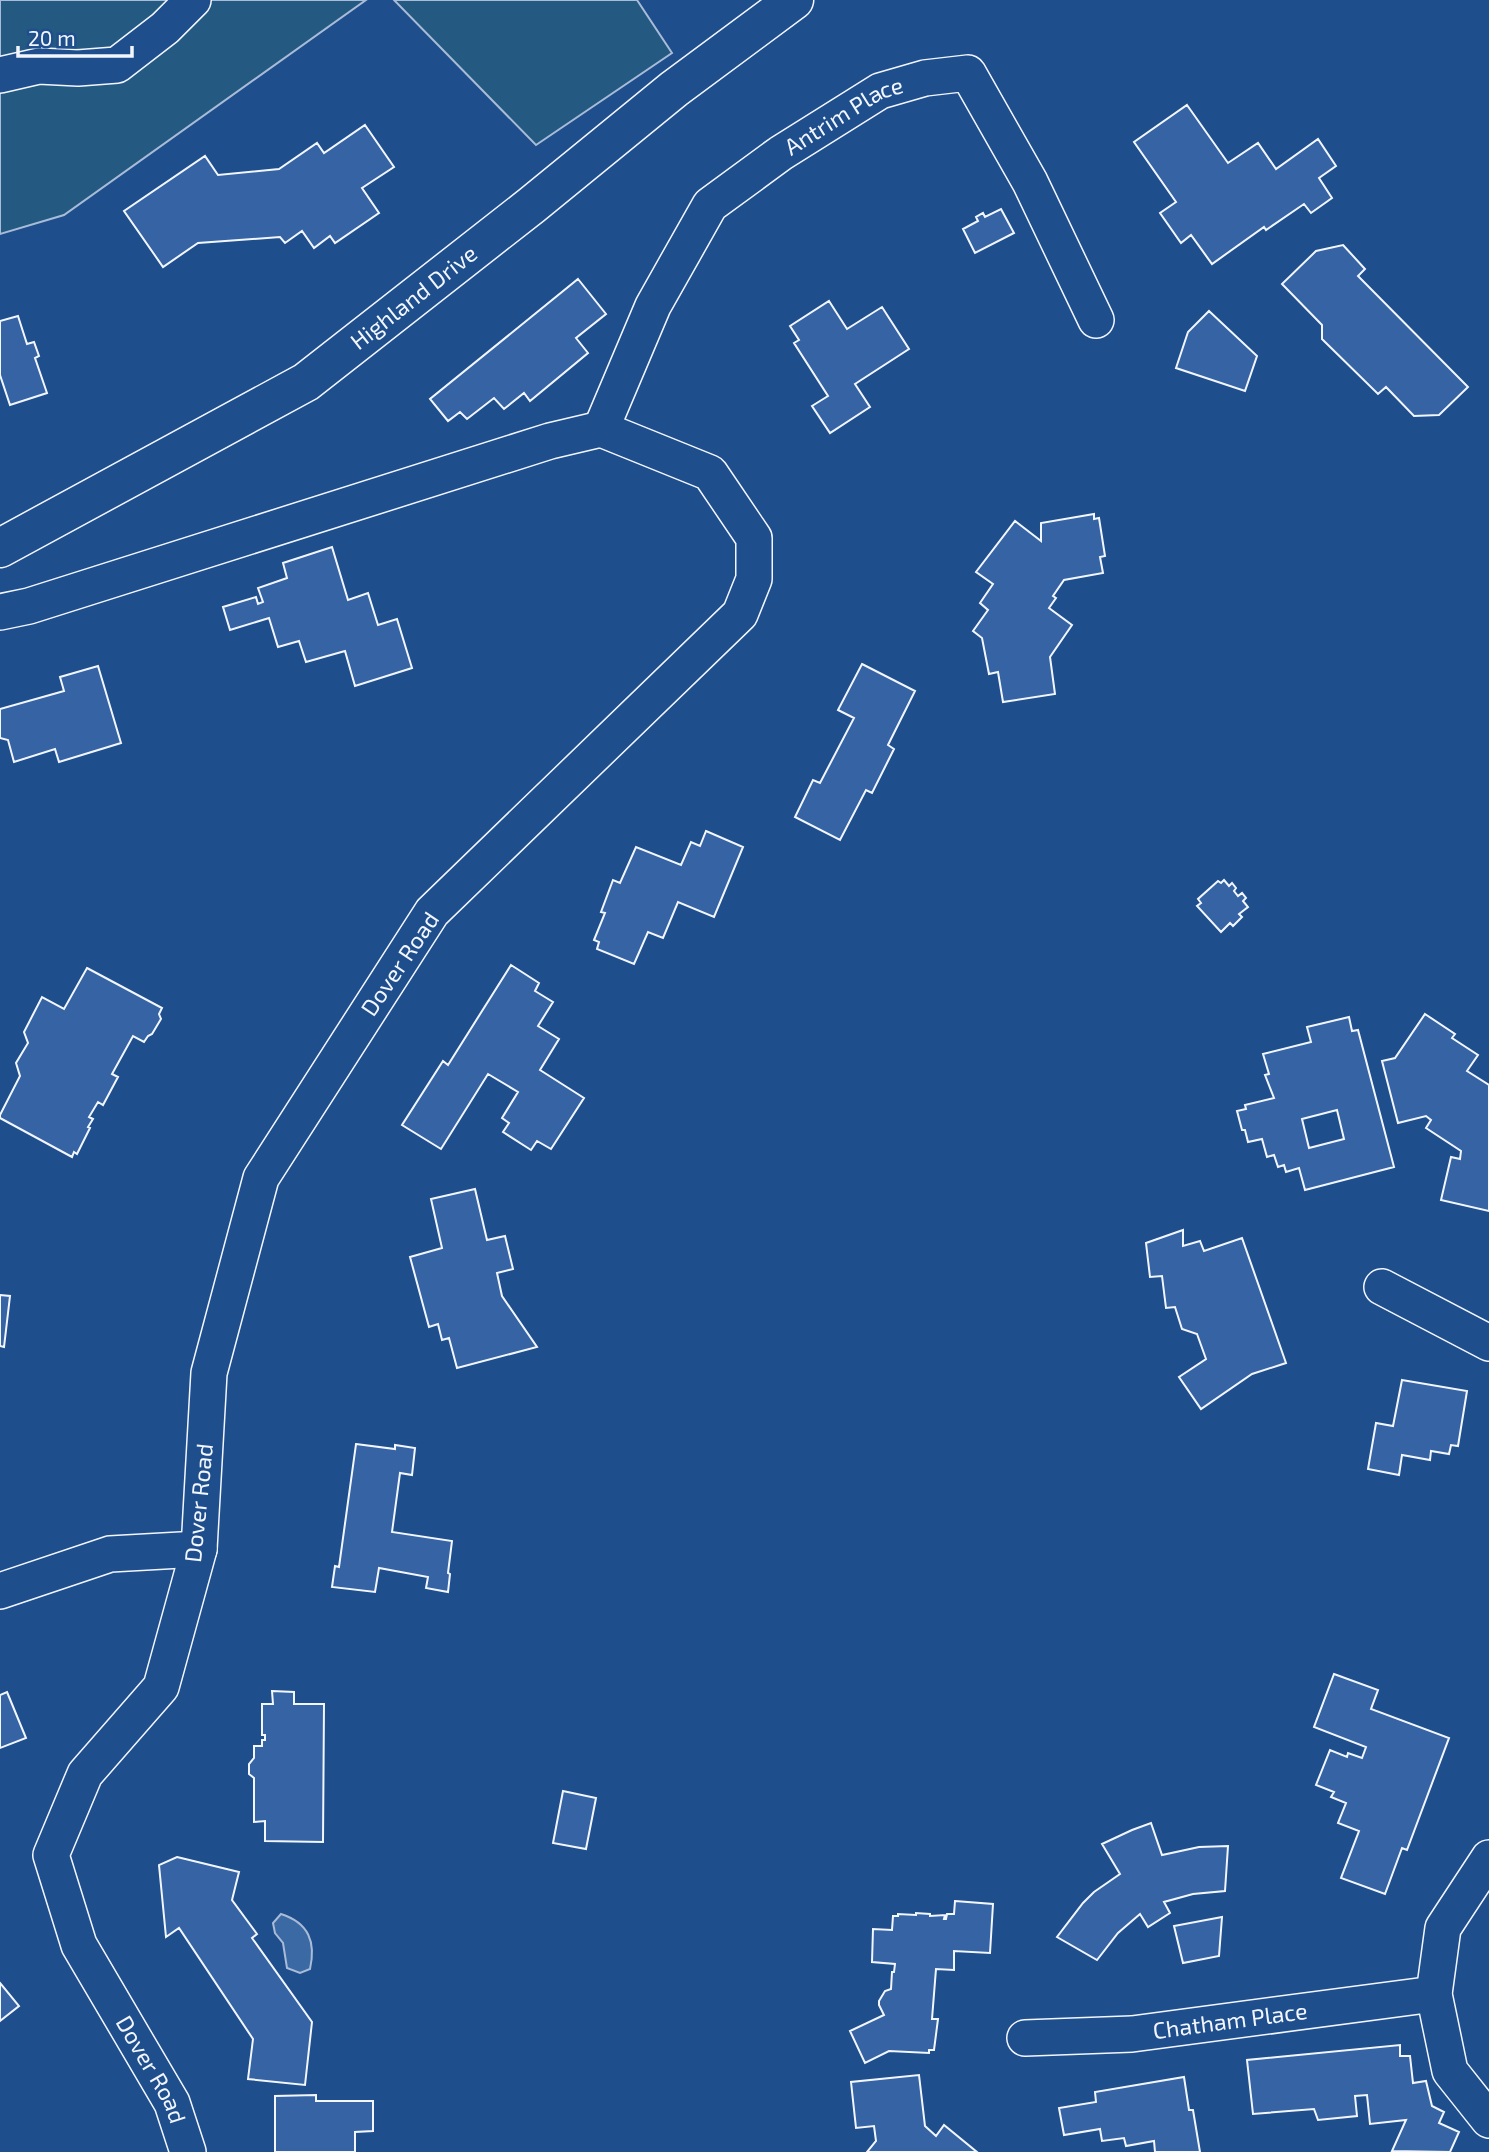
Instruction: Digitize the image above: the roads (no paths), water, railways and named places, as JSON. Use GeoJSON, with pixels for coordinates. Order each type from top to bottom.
{"type":"FeatureCollection","features":[{"type":"Feature","properties":{"kind":"street"},"geometry":{"type":"LineString","coordinates":[[0,75],[38,66],[78,68],[117,65],[165,29],[193,0]]}},
{"type":"Feature","properties":{"kind":"street","name":"Highland Drive"},"geometry":{"type":"LineString","coordinates":[[0,548],[306,382],[674,89],[794,0]]}},
{"type":"Feature","properties":{"kind":"street","name":"Antrim Place"},"geometry":{"type":"LineString","coordinates":[[601,429],[653,306],[710,205],[781,153],[880,91],[925,78],[968,73],[1030,182],[1096,320]]}},
{"type":"Feature","properties":{"kind":"street"},"geometry":{"type":"LineString","coordinates":[[0,612],[29,606],[550,441],[601,429]]}},
{"type":"Feature","properties":{"kind":"street","name":"Dover Road"},"geometry":{"type":"LineString","coordinates":[[188,2152],[172,2103],[79,1945],[51,1855],[85,1774],[161,1687],[199,1549],[209,1373],[261,1178],[432,912],[740,614],[754,579],[754,538],[710,473],[601,429]]}},
{"type":"Feature","properties":{"kind":"street"},"geometry":{"type":"LineString","coordinates":[[1382,1287],[1489,1343]]}},
{"type":"Feature","properties":{"kind":"street"},"geometry":{"type":"LineString","coordinates":[[0,1591],[110,1554],[199,1549]]}},
{"type":"Feature","properties":{"kind":"street"},"geometry":{"type":"LineString","coordinates":[[1489,1858],[1443,1928],[1434,1994],[1450,2071],[1489,2120]]}},
{"type":"Feature","properties":{"kind":"street","name":"Chatham Place"},"geometry":{"type":"LineString","coordinates":[[1025,2038],[1132,2034],[1434,1994]]}}]}
